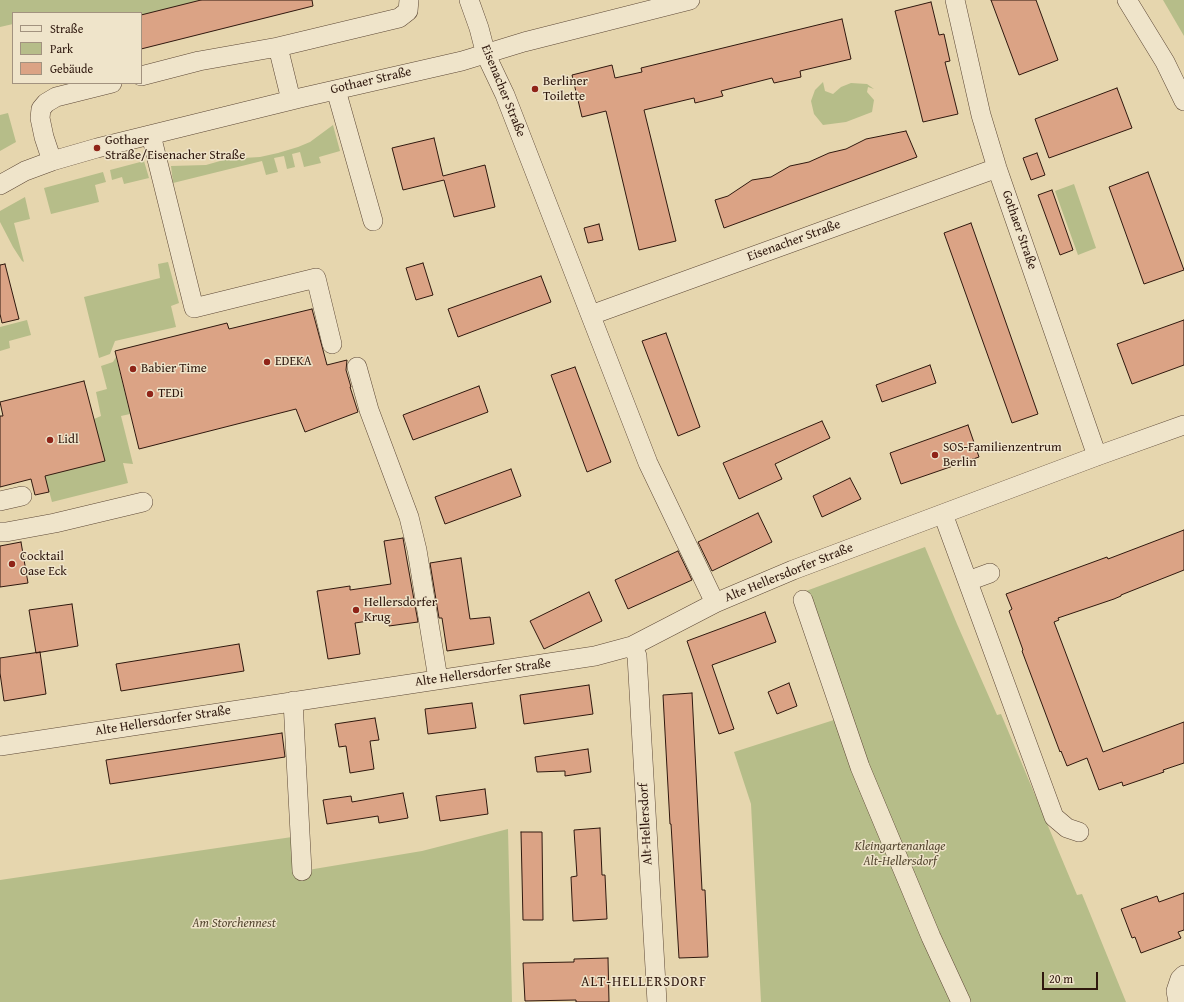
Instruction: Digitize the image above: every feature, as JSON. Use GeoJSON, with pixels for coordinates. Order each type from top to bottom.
{"type":"FeatureCollection","features":[{"type":"Feature","properties":{"kind":"street","name":"Eisenacher Straße"},"geometry":{"type":"LineString","coordinates":[[469,0],[479,28],[486,55],[505,95],[592,315],[648,463],[715,603]]}},
{"type":"Feature","properties":{"kind":"street","name":"Gothaer Straße"},"geometry":{"type":"LineString","coordinates":[[0,185],[25,171],[52,161],[97,148],[291,100],[486,55],[524,42],[690,0]]}},
{"type":"Feature","properties":{"kind":"street","name":"Gothaer Straße"},"geometry":{"type":"LineString","coordinates":[[954,0],[981,115],[997,168],[1097,456]]}},
{"type":"Feature","properties":{"kind":"street"},"geometry":{"type":"LineString","coordinates":[[1127,0],[1165,62],[1184,101]]}},
{"type":"Feature","properties":{"kind":"street"},"geometry":{"type":"LineString","coordinates":[[142,76],[199,61],[278,47],[399,18],[409,5]]}},
{"type":"Feature","properties":{"kind":"street"},"geometry":{"type":"LineString","coordinates":[[278,47],[291,100]]}},
{"type":"Feature","properties":{"kind":"street"},"geometry":{"type":"LineString","coordinates":[[52,161],[44,137],[40,118],[41,109],[56,97],[108,84]]}},
{"type":"Feature","properties":{"kind":"street"},"geometry":{"type":"LineString","coordinates":[[336,90],[374,221]]}},
{"type":"Feature","properties":{"kind":"street"},"geometry":{"type":"LineString","coordinates":[[151,135],[194,308],[316,278],[332,344]]}},
{"type":"Feature","properties":{"kind":"street","name":"Eisenacher Straße"},"geometry":{"type":"LineString","coordinates":[[592,315],[997,168]]}},
{"type":"Feature","properties":{"kind":"street"},"geometry":{"type":"LineString","coordinates":[[357,367],[369,410],[409,518],[417,550],[438,679]]}},
{"type":"Feature","properties":{"kind":"street","name":"Alte Hellersdorfer Straße"},"geometry":{"type":"LineString","coordinates":[[0,746],[596,656],[632,646],[715,603],[794,570],[1097,456],[1184,425]]}},
{"type":"Feature","properties":{"kind":"street"},"geometry":{"type":"LineString","coordinates":[[0,501],[22,496]]}},
{"type":"Feature","properties":{"kind":"street"},"geometry":{"type":"LineString","coordinates":[[0,532],[55,523],[143,502]]}},
{"type":"Feature","properties":{"kind":"street"},"geometry":{"type":"LineString","coordinates":[[943,514],[1054,817],[1067,828],[1079,832]]}},
{"type":"Feature","properties":{"kind":"street"},"geometry":{"type":"LineString","coordinates":[[968,581],[990,573]]}},
{"type":"Feature","properties":{"kind":"street"},"geometry":{"type":"LineString","coordinates":[[803,600],[860,767],[931,937],[961,1002]]}},
{"type":"Feature","properties":{"kind":"street","name":"Alt-Hellersdorf"},"geometry":{"type":"LineString","coordinates":[[632,646],[637,656],[657,1002]]}},
{"type":"Feature","properties":{"kind":"street"},"geometry":{"type":"LineString","coordinates":[[292,701],[302,871]]}},
{"type":"Feature","properties":{"kind":"street"},"geometry":{"type":"LineString","coordinates":[[1178,1002],[1176,991],[1180,979],[1184,975]]}},
{"type":"Feature","properties":{"kind":"green space"},"geometry":{"type":"Polygon","coordinates":[[[0,0],[201,0],[193,2],[194,6],[177,6],[142,15],[142,12],[12,12],[12,24],[0,27],[0,0]]]}},
{"type":"Feature","properties":{"kind":"green space"},"geometry":{"type":"Polygon","coordinates":[[[1163,0],[1184,0],[1184,36],[1163,0]]]}},
{"type":"Feature","properties":{"kind":"green space"},"geometry":{"type":"Polygon","coordinates":[[[823,82],[825,91],[833,94],[841,87],[851,83],[867,84],[874,89],[868,87],[867,92],[874,100],[872,112],[846,122],[823,125],[814,114],[811,101],[815,90],[823,82]]]}},
{"type":"Feature","properties":{"kind":"green space"},"geometry":{"type":"Polygon","coordinates":[[[8,113],[16,142],[0,151],[0,115],[8,113]]]}},
{"type":"Feature","properties":{"kind":"green space"},"geometry":{"type":"Polygon","coordinates":[[[333,125],[340,151],[319,157],[321,163],[304,167],[300,152],[292,154],[295,167],[287,169],[284,156],[274,158],[278,172],[266,175],[262,161],[173,183],[171,166],[206,165],[227,159],[260,157],[278,153],[310,142],[333,125]]]}},
{"type":"Feature","properties":{"kind":"green space"},"geometry":{"type":"Polygon","coordinates":[[[144,161],[149,178],[124,184],[122,177],[112,180],[110,170],[144,161]]]}},
{"type":"Feature","properties":{"kind":"green space"},"geometry":{"type":"Polygon","coordinates":[[[103,172],[106,182],[95,185],[99,202],[51,214],[44,188],[103,172]]]}},
{"type":"Feature","properties":{"kind":"green space"},"geometry":{"type":"Polygon","coordinates":[[[1074,184],[1096,248],[1078,255],[1055,191],[1074,184]]]}},
{"type":"Feature","properties":{"kind":"green space"},"geometry":{"type":"Polygon","coordinates":[[[25,197],[30,219],[14,223],[24,262],[13,247],[0,222],[0,211],[25,197]]]}},
{"type":"Feature","properties":{"kind":"green space"},"geometry":{"type":"Polygon","coordinates":[[[168,262],[179,303],[171,306],[176,327],[115,341],[110,354],[99,358],[84,297],[160,278],[158,264],[168,262]]]}},
{"type":"Feature","properties":{"kind":"green space"},"geometry":{"type":"Polygon","coordinates":[[[27,320],[31,335],[9,341],[10,348],[0,351],[0,327],[27,320]]]}},
{"type":"Feature","properties":{"kind":"green space"},"geometry":{"type":"Polygon","coordinates":[[[116,357],[130,414],[121,416],[133,464],[123,463],[128,483],[52,502],[45,476],[104,461],[94,419],[101,416],[96,392],[107,389],[101,366],[113,362],[116,357]]]}},
{"type":"Feature","properties":{"kind":"green space","name":"Kleingartenanlage Alt-Hellersdorf"},"geometry":{"type":"Polygon","coordinates":[[[925,547],[997,715],[1001,714],[1077,895],[1082,894],[1126,1002],[761,1002],[751,804],[734,752],[837,719],[806,591],[925,547]]]}},
{"type":"Feature","properties":{"kind":"green space","name":"Am Storchennest"},"geometry":{"type":"Polygon","coordinates":[[[508,829],[512,1002],[0,1002],[0,880],[292,837],[302,871],[422,851],[508,829]]]}},
{"type":"Feature","properties":{"kind":"building"},"geometry":{"type":"Polygon","coordinates":[[[201,0],[312,0],[313,6],[142,49],[142,15],[201,0]]]}},
{"type":"Feature","properties":{"kind":"building"},"geometry":{"type":"Polygon","coordinates":[[[991,0],[1036,0],[1058,60],[1019,75],[991,0]]]}},
{"type":"Feature","properties":{"kind":"building"},"geometry":{"type":"Polygon","coordinates":[[[931,2],[939,35],[944,34],[950,61],[945,62],[958,114],[923,122],[895,11],[931,2]]]}},
{"type":"Feature","properties":{"kind":"building"},"geometry":{"type":"Polygon","coordinates":[[[842,19],[851,59],[800,71],[801,77],[774,83],[772,78],[721,91],[723,96],[695,103],[694,98],[644,110],[676,241],[639,250],[606,111],[582,117],[572,75],[612,65],[615,78],[642,72],[641,68],[842,19]]]}},
{"type":"Feature","properties":{"kind":"building"},"geometry":{"type":"Polygon","coordinates":[[[1117,88],[1132,128],[1049,158],[1035,119],[1117,88]]]}},
{"type":"Feature","properties":{"kind":"building"},"geometry":{"type":"Polygon","coordinates":[[[906,131],[917,157],[724,228],[715,200],[728,196],[752,180],[771,177],[790,166],[809,162],[829,153],[846,149],[866,139],[906,131]]]}},
{"type":"Feature","properties":{"kind":"building"},"geometry":{"type":"Polygon","coordinates":[[[434,138],[443,176],[485,165],[495,207],[454,217],[444,180],[403,190],[392,148],[434,138]]]}},
{"type":"Feature","properties":{"kind":"building"},"geometry":{"type":"Polygon","coordinates":[[[1037,153],[1045,175],[1031,180],[1023,158],[1037,153]]]}},
{"type":"Feature","properties":{"kind":"building"},"geometry":{"type":"Polygon","coordinates":[[[1148,172],[1184,270],[1144,284],[1109,187],[1148,172]]]}},
{"type":"Feature","properties":{"kind":"building"},"geometry":{"type":"Polygon","coordinates":[[[1052,190],[1073,250],[1060,255],[1038,195],[1052,190]]]}},
{"type":"Feature","properties":{"kind":"building"},"geometry":{"type":"Polygon","coordinates":[[[971,223],[1038,414],[1012,423],[944,233],[971,223]]]}},
{"type":"Feature","properties":{"kind":"building"},"geometry":{"type":"Polygon","coordinates":[[[599,224],[603,240],[588,243],[584,228],[599,224]]]}},
{"type":"Feature","properties":{"kind":"building"},"geometry":{"type":"Polygon","coordinates":[[[423,263],[433,295],[416,300],[406,268],[423,263]]]}},
{"type":"Feature","properties":{"kind":"building"},"geometry":{"type":"Polygon","coordinates":[[[5,264],[19,319],[2,323],[0,314],[0,265],[5,264]]]}},
{"type":"Feature","properties":{"kind":"building"},"geometry":{"type":"Polygon","coordinates":[[[541,276],[551,302],[458,337],[448,309],[541,276]]]}},
{"type":"Feature","properties":{"kind":"building"},"geometry":{"type":"Polygon","coordinates":[[[312,309],[327,365],[347,360],[346,370],[358,412],[305,432],[296,409],[139,449],[115,351],[227,323],[229,329],[312,309]]]}},
{"type":"Feature","properties":{"kind":"building"},"geometry":{"type":"Polygon","coordinates":[[[1184,320],[1184,365],[1132,384],[1117,344],[1184,320]]]}},
{"type":"Feature","properties":{"kind":"building"},"geometry":{"type":"Polygon","coordinates":[[[666,333],[700,427],[678,436],[642,341],[666,333]]]}},
{"type":"Feature","properties":{"kind":"building"},"geometry":{"type":"Polygon","coordinates":[[[930,365],[936,383],[882,402],[876,385],[930,365]]]}},
{"type":"Feature","properties":{"kind":"building"},"geometry":{"type":"Polygon","coordinates":[[[575,367],[611,462],[587,472],[551,375],[575,367]]]}},
{"type":"Feature","properties":{"kind":"building","name":"Lidl"},"geometry":{"type":"Polygon","coordinates":[[[84,381],[105,461],[45,476],[49,492],[35,495],[31,479],[0,487],[0,416],[3,416],[0,402],[84,381]]]}},
{"type":"Feature","properties":{"kind":"building"},"geometry":{"type":"Polygon","coordinates":[[[479,386],[488,412],[413,440],[403,415],[479,386]]]}},
{"type":"Feature","properties":{"kind":"building"},"geometry":{"type":"Polygon","coordinates":[[[822,421],[830,438],[775,464],[782,479],[739,499],[723,463],[822,421]]]}},
{"type":"Feature","properties":{"kind":"building","name":"SOS-Familienzentrum Berlin"},"geometry":{"type":"Polygon","coordinates":[[[968,425],[979,457],[901,484],[890,453],[968,425]]]}},
{"type":"Feature","properties":{"kind":"building"},"geometry":{"type":"Polygon","coordinates":[[[511,469],[521,496],[445,524],[435,497],[511,469]]]}},
{"type":"Feature","properties":{"kind":"building"},"geometry":{"type":"Polygon","coordinates":[[[850,478],[861,499],[822,517],[813,496],[850,478]]]}},
{"type":"Feature","properties":{"kind":"building"},"geometry":{"type":"Polygon","coordinates":[[[758,513],[772,542],[712,571],[698,542],[758,513]]]}},
{"type":"Feature","properties":{"kind":"building"},"geometry":{"type":"Polygon","coordinates":[[[1184,530],[1184,570],[1114,599],[1058,618],[1059,620],[1054,622],[1103,752],[1184,722],[1184,763],[1163,770],[1164,772],[1123,786],[1122,782],[1099,790],[1087,758],[1067,766],[1061,751],[1060,752],[1022,651],[1023,650],[1009,611],[1012,609],[1006,594],[1107,557],[1108,559],[1184,530]]]}},
{"type":"Feature","properties":{"kind":"building"},"geometry":{"type":"Polygon","coordinates":[[[403,538],[418,622],[389,626],[388,618],[355,623],[360,654],[328,659],[317,591],[350,586],[350,590],[391,584],[384,541],[403,538]]]}},
{"type":"Feature","properties":{"kind":"building","name":"Cocktail Oase Eck"},"geometry":{"type":"Polygon","coordinates":[[[21,542],[28,583],[0,587],[0,546],[21,542]]]}},
{"type":"Feature","properties":{"kind":"building"},"geometry":{"type":"Polygon","coordinates":[[[678,551],[692,580],[628,609],[615,580],[678,551]]]}},
{"type":"Feature","properties":{"kind":"building"},"geometry":{"type":"Polygon","coordinates":[[[461,558],[470,619],[490,617],[494,644],[447,651],[442,618],[439,618],[430,563],[461,558]]]}},
{"type":"Feature","properties":{"kind":"building"},"geometry":{"type":"Polygon","coordinates":[[[589,592],[602,621],[544,649],[530,621],[589,592]]]}},
{"type":"Feature","properties":{"kind":"building"},"geometry":{"type":"Polygon","coordinates":[[[72,604],[78,646],[36,653],[29,610],[72,604]]]}},
{"type":"Feature","properties":{"kind":"building"},"geometry":{"type":"Polygon","coordinates":[[[765,612],[776,642],[712,665],[734,729],[719,734],[687,641],[765,612]]]}},
{"type":"Feature","properties":{"kind":"building"},"geometry":{"type":"Polygon","coordinates":[[[239,644],[244,671],[121,691],[116,664],[239,644]]]}},
{"type":"Feature","properties":{"kind":"building"},"geometry":{"type":"Polygon","coordinates":[[[40,652],[46,694],[4,701],[0,673],[0,658],[40,652]]]}},
{"type":"Feature","properties":{"kind":"building"},"geometry":{"type":"Polygon","coordinates":[[[789,683],[797,706],[777,714],[768,692],[789,683]]]}},
{"type":"Feature","properties":{"kind":"building"},"geometry":{"type":"Polygon","coordinates":[[[589,685],[593,714],[524,724],[520,695],[589,685]]]}},
{"type":"Feature","properties":{"kind":"building"},"geometry":{"type":"Polygon","coordinates":[[[692,693],[702,890],[705,890],[708,957],[679,958],[663,695],[692,693]]]}},
{"type":"Feature","properties":{"kind":"building"},"geometry":{"type":"Polygon","coordinates":[[[472,703],[476,728],[428,734],[425,709],[472,703]]]}},
{"type":"Feature","properties":{"kind":"building"},"geometry":{"type":"Polygon","coordinates":[[[375,718],[379,740],[370,741],[374,769],[350,773],[346,746],[339,747],[335,724],[375,718]]]}},
{"type":"Feature","properties":{"kind":"building"},"geometry":{"type":"Polygon","coordinates":[[[282,733],[285,757],[110,784],[106,760],[282,733]]]}},
{"type":"Feature","properties":{"kind":"building"},"geometry":{"type":"Polygon","coordinates":[[[588,749],[591,772],[565,776],[565,771],[537,772],[535,757],[588,749]]]}},
{"type":"Feature","properties":{"kind":"building"},"geometry":{"type":"Polygon","coordinates":[[[485,789],[488,814],[440,821],[436,796],[485,789]]]}},
{"type":"Feature","properties":{"kind":"building"},"geometry":{"type":"Polygon","coordinates":[[[403,793],[408,818],[379,823],[378,816],[327,824],[323,800],[351,796],[352,802],[403,793]]]}},
{"type":"Feature","properties":{"kind":"building"},"geometry":{"type":"Polygon","coordinates":[[[600,828],[602,875],[605,875],[607,919],[573,921],[571,877],[577,876],[574,830],[600,828]]]}},
{"type":"Feature","properties":{"kind":"building"},"geometry":{"type":"Polygon","coordinates":[[[521,832],[542,832],[543,920],[523,920],[521,832]]]}},
{"type":"Feature","properties":{"kind":"building"},"geometry":{"type":"Polygon","coordinates":[[[1184,893],[1184,930],[1178,932],[1181,938],[1141,953],[1135,937],[1132,938],[1121,909],[1157,896],[1159,902],[1184,893]]]}},
{"type":"Feature","properties":{"kind":"building"},"geometry":{"type":"Polygon","coordinates":[[[608,958],[609,1002],[576,1002],[576,1000],[525,1001],[523,963],[574,962],[574,959],[608,958]]]}},
{"type":"Feature","properties":{"kind":"place","name":"Berliner Toilette"},"geometry":{"type":"Point","coordinates":[535,89]}},
{"type":"Feature","properties":{"kind":"place","name":"Gothaer Straße/Eisenacher Straße"},"geometry":{"type":"Point","coordinates":[97,148]}},
{"type":"Feature","properties":{"kind":"place","name":"EDEKA"},"geometry":{"type":"Point","coordinates":[267,362]}},
{"type":"Feature","properties":{"kind":"place","name":"Babier Time"},"geometry":{"type":"Point","coordinates":[133,369]}},
{"type":"Feature","properties":{"kind":"place","name":"TEDi"},"geometry":{"type":"Point","coordinates":[150,394]}},
{"type":"Feature","properties":{"kind":"place","name":"Lidl"},"geometry":{"type":"Point","coordinates":[50,440]}},
{"type":"Feature","properties":{"kind":"place","name":"SOS-Familienzentrum Berlin"},"geometry":{"type":"Point","coordinates":[935,455]}},
{"type":"Feature","properties":{"kind":"place","name":"Cocktail Oase Eck"},"geometry":{"type":"Point","coordinates":[12,564]}},
{"type":"Feature","properties":{"kind":"place","name":"Hellersdorfer Krug"},"geometry":{"type":"Point","coordinates":[356,610]}},
{"type":"Feature","properties":{"kind":"district","name":"ALT-HELLERSDORF"},"geometry":{"type":"Point","coordinates":[644,982]}}]}
